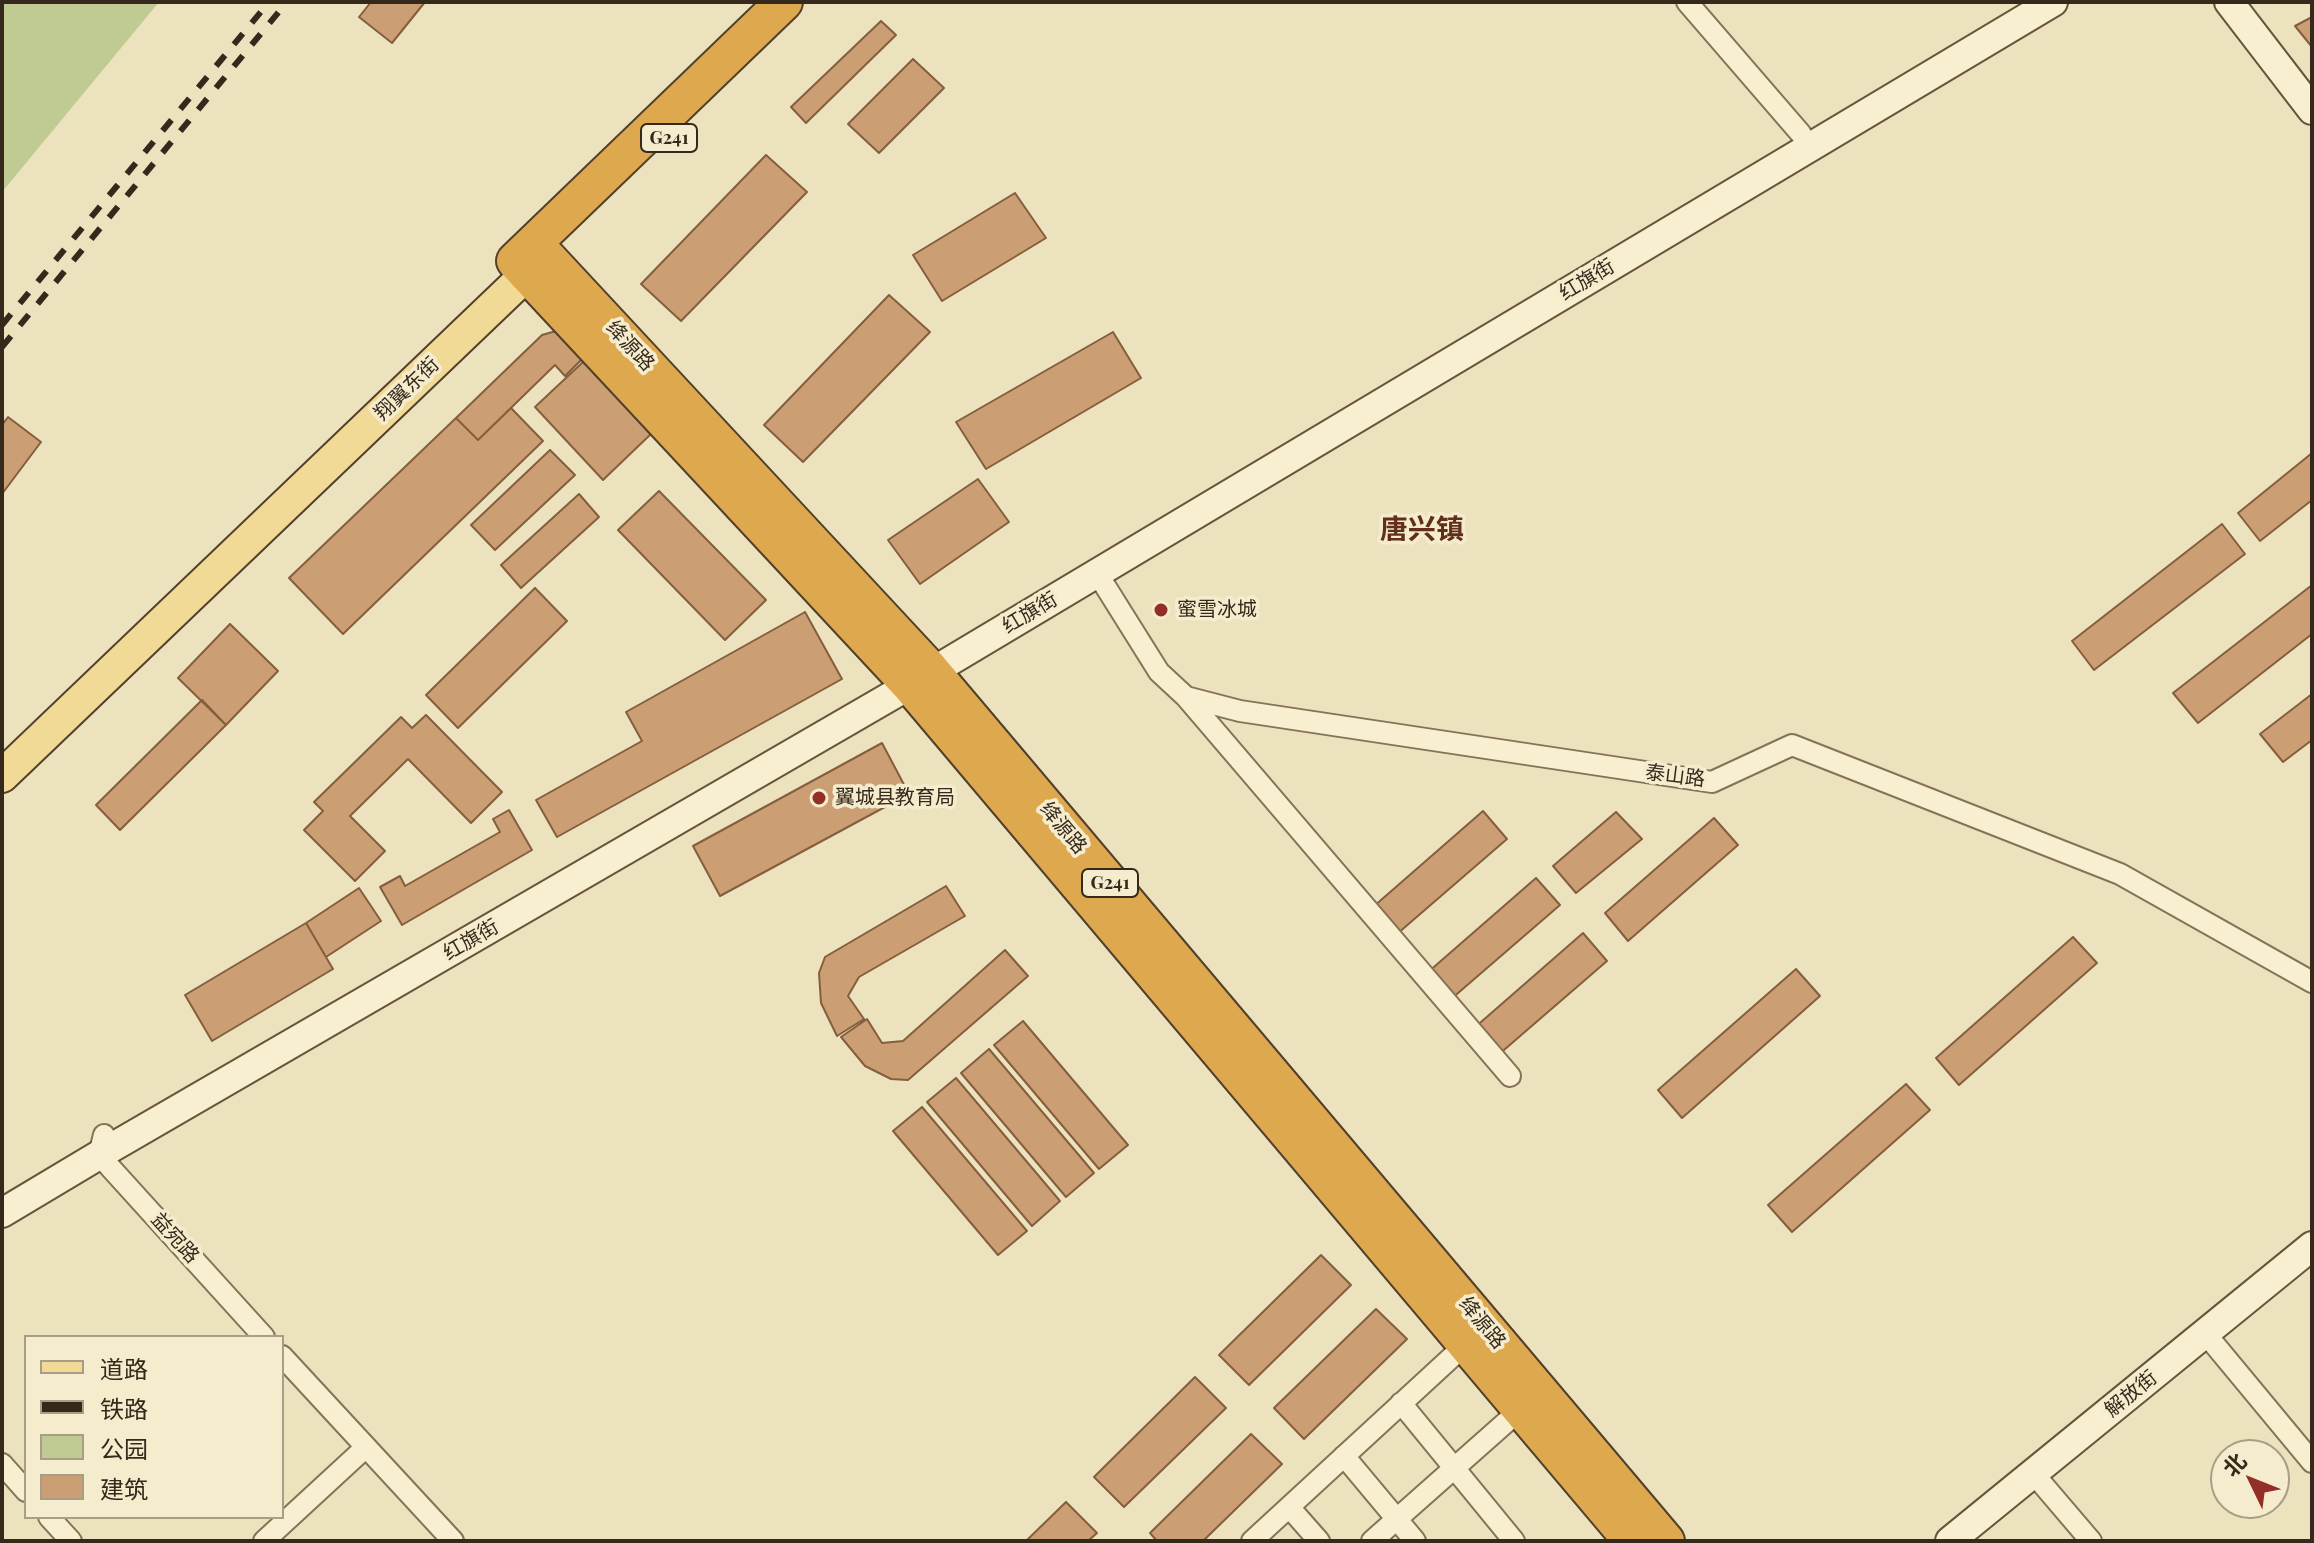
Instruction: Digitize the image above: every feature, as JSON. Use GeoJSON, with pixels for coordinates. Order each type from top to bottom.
{"type":"FeatureCollection","features":[{"type":"Feature","properties":{"kind":"highway","name":"翔翼东街"},"geometry":{"type":"LineString","coordinates":[[530,259],[784,2]]}},
{"type":"Feature","properties":{"kind":"highway","name":"翔翼东街"},"geometry":{"type":"LineString","coordinates":[[530,259],[812,2]]}},
{"type":"Feature","properties":{"kind":"highway","name":"绛源路"},"geometry":{"type":"LineString","coordinates":[[530,259],[915,673],[1666,1541]]}},
{"type":"Feature","properties":{"kind":"highway","name":"绛源路"},"geometry":{"type":"LineString","coordinates":[[915,673],[1466,1344],[1632,1541]]}},
{"type":"Feature","properties":{"kind":"main road","name":"红旗街"},"geometry":{"type":"LineString","coordinates":[[915,673],[1243,464],[2022,2]]}},
{"type":"Feature","properties":{"kind":"main road","name":"红旗街"},"geometry":{"type":"LineString","coordinates":[[2,1194],[102,1145],[915,673],[1097,573],[2053,2]]}},
{"type":"Feature","properties":{"kind":"main road"},"geometry":{"type":"LineString","coordinates":[[2229,2],[2312,110]]}},
{"type":"Feature","properties":{"kind":"main road","name":"翔翼东街"},"geometry":{"type":"LineString","coordinates":[[2,747],[530,259]]}},
{"type":"Feature","properties":{"kind":"main road","name":"翔翼东街"},"geometry":{"type":"LineString","coordinates":[[2,776],[530,259]]}},
{"type":"Feature","properties":{"kind":"main road","name":"红旗街"},"geometry":{"type":"LineString","coordinates":[[2,1213],[102,1145]]}},
{"type":"Feature","properties":{"kind":"main road","name":"解放街"},"geometry":{"type":"LineString","coordinates":[[1950,1541],[2038,1478],[2209,1338],[2312,1246]]}},
{"type":"Feature","properties":{"kind":"main road"},"geometry":{"type":"LineString","coordinates":[[2209,1338],[2312,1262]]}},
{"type":"Feature","properties":{"kind":"main road"},"geometry":{"type":"LineString","coordinates":[[1971,1541],[2038,1478]]}},
{"type":"Feature","properties":{"kind":"street"},"geometry":{"type":"LineString","coordinates":[[1687,2],[1801,134]]}},
{"type":"Feature","properties":{"kind":"street","name":"泰山路"},"geometry":{"type":"LineString","coordinates":[[1097,573],[1159,672],[1186,697],[1240,711],[1712,782],[1792,745],[2120,874],[2312,982]]}},
{"type":"Feature","properties":{"kind":"street"},"geometry":{"type":"LineString","coordinates":[[1186,697],[1510,1076]]}},
{"type":"Feature","properties":{"kind":"street","name":"益宛路"},"geometry":{"type":"LineString","coordinates":[[102,1145],[262,1335]]}},
{"type":"Feature","properties":{"kind":"street"},"geometry":{"type":"LineString","coordinates":[[2209,1338],[2312,1462]]}},
{"type":"Feature","properties":{"kind":"street"},"geometry":{"type":"LineString","coordinates":[[1252,1541],[1466,1344]]}},
{"type":"Feature","properties":{"kind":"street"},"geometry":{"type":"LineString","coordinates":[[284,1358],[453,1541]]}},
{"type":"Feature","properties":{"kind":"street"},"geometry":{"type":"LineString","coordinates":[[1401,1403],[1514,1541]]}},
{"type":"Feature","properties":{"kind":"street"},"geometry":{"type":"LineString","coordinates":[[1372,1541],[1521,1409]]}},
{"type":"Feature","properties":{"kind":"street"},"geometry":{"type":"LineString","coordinates":[[264,1541],[365,1448]]}},
{"type":"Feature","properties":{"kind":"street"},"geometry":{"type":"LineString","coordinates":[[1344,1456],[1415,1541]]}},
{"type":"Feature","properties":{"kind":"street"},"geometry":{"type":"LineString","coordinates":[[2,1464],[24,1489]]}},
{"type":"Feature","properties":{"kind":"street"},"geometry":{"type":"LineString","coordinates":[[2038,1478],[2091,1541]]}},
{"type":"Feature","properties":{"kind":"street"},"geometry":{"type":"LineString","coordinates":[[1289,1507],[1319,1541]]}},
{"type":"Feature","properties":{"kind":"street"},"geometry":{"type":"LineString","coordinates":[[51,1519],[71,1541]]}},
{"type":"Feature","properties":{"kind":"green space"},"geometry":{"type":"Polygon","coordinates":[[[2,2],[159,2],[2,192],[2,2]]]}},
{"type":"Feature","properties":{"kind":"building"},"geometry":{"type":"Polygon","coordinates":[[[371,2],[425,2],[392,43],[359,17],[371,2]]]}},
{"type":"Feature","properties":{"kind":"building"},"geometry":{"type":"Polygon","coordinates":[[[2312,17],[2312,47],[2295,26],[2312,17]]]}},
{"type":"Feature","properties":{"kind":"building"},"geometry":{"type":"Polygon","coordinates":[[[881,21],[896,35],[806,123],[791,107],[881,21]]]}},
{"type":"Feature","properties":{"kind":"building"},"geometry":{"type":"Polygon","coordinates":[[[913,59],[944,88],[879,153],[848,124],[913,59]]]}},
{"type":"Feature","properties":{"kind":"building"},"geometry":{"type":"Polygon","coordinates":[[[766,155],[807,192],[681,321],[641,284],[766,155]]]}},
{"type":"Feature","properties":{"kind":"building"},"geometry":{"type":"Polygon","coordinates":[[[1015,193],[1046,238],[942,301],[913,255],[1015,193]]]}},
{"type":"Feature","properties":{"kind":"building"},"geometry":{"type":"Polygon","coordinates":[[[889,295],[930,332],[803,462],[764,425],[889,295]]]}},
{"type":"Feature","properties":{"kind":"building"},"geometry":{"type":"Polygon","coordinates":[[[556,331],[583,358],[565,376],[555,365],[478,440],[456,418],[542,335],[556,331]]]}},
{"type":"Feature","properties":{"kind":"building"},"geometry":{"type":"Polygon","coordinates":[[[1113,332],[1141,378],[986,469],[956,422],[1113,332]]]}},
{"type":"Feature","properties":{"kind":"building"},"geometry":{"type":"Polygon","coordinates":[[[584,361],[652,433],[603,480],[535,407],[584,361]]]}},
{"type":"Feature","properties":{"kind":"building"},"geometry":{"type":"Polygon","coordinates":[[[511,408],[543,441],[343,634],[289,578],[456,418],[478,440],[511,408]]]}},
{"type":"Feature","properties":{"kind":"building"},"geometry":{"type":"Polygon","coordinates":[[[8,417],[41,442],[2,494],[2,425],[8,417]]]}},
{"type":"Feature","properties":{"kind":"building"},"geometry":{"type":"Polygon","coordinates":[[[550,450],[575,475],[495,550],[471,525],[550,450]]]}},
{"type":"Feature","properties":{"kind":"building"},"geometry":{"type":"Polygon","coordinates":[[[2312,453],[2312,500],[2260,541],[2238,513],[2312,453]]]}},
{"type":"Feature","properties":{"kind":"building"},"geometry":{"type":"Polygon","coordinates":[[[978,479],[1009,522],[920,584],[888,540],[978,479]]]}},
{"type":"Feature","properties":{"kind":"building"},"geometry":{"type":"Polygon","coordinates":[[[659,491],[766,600],[725,640],[618,530],[659,491]]]}},
{"type":"Feature","properties":{"kind":"building"},"geometry":{"type":"Polygon","coordinates":[[[579,494],[599,517],[521,588],[501,565],[579,494]]]}},
{"type":"Feature","properties":{"kind":"building"},"geometry":{"type":"Polygon","coordinates":[[[2222,524],[2245,554],[2094,670],[2072,641],[2222,524]]]}},
{"type":"Feature","properties":{"kind":"building"},"geometry":{"type":"Polygon","coordinates":[[[2312,585],[2312,634],[2198,723],[2173,693],[2312,585]]]}},
{"type":"Feature","properties":{"kind":"building"},"geometry":{"type":"Polygon","coordinates":[[[535,588],[567,621],[458,728],[426,695],[535,588]]]}},
{"type":"Feature","properties":{"kind":"building"},"geometry":{"type":"Polygon","coordinates":[[[805,612],[842,679],[557,837],[536,800],[642,741],[626,712],[805,612]]]}},
{"type":"Feature","properties":{"kind":"building"},"geometry":{"type":"Polygon","coordinates":[[[230,624],[278,671],[226,725],[178,678],[230,624]]]}},
{"type":"Feature","properties":{"kind":"building"},"geometry":{"type":"Polygon","coordinates":[[[2312,694],[2312,740],[2283,762],[2260,734],[2312,694]]]}},
{"type":"Feature","properties":{"kind":"building"},"geometry":{"type":"Polygon","coordinates":[[[202,700],[226,725],[120,830],[96,805],[202,700]]]}},
{"type":"Feature","properties":{"kind":"building"},"geometry":{"type":"Polygon","coordinates":[[[426,715],[502,792],[471,823],[408,759],[350,816],[385,851],[355,881],[304,830],[323,811],[314,802],[401,717],[412,728],[426,715]]]}},
{"type":"Feature","properties":{"kind":"building"},"geometry":{"type":"Polygon","coordinates":[[[882,743],[909,794],[720,896],[693,846],[882,743]]]}},
{"type":"Feature","properties":{"kind":"building"},"geometry":{"type":"Polygon","coordinates":[[[509,810],[532,850],[402,925],[380,887],[400,876],[405,886],[500,832],[493,819],[509,810]]]}},
{"type":"Feature","properties":{"kind":"building"},"geometry":{"type":"Polygon","coordinates":[[[1483,811],[1507,839],[1397,934],[1373,907],[1483,811]]]}},
{"type":"Feature","properties":{"kind":"building"},"geometry":{"type":"Polygon","coordinates":[[[1616,812],[1642,839],[1576,893],[1553,866],[1616,812]]]}},
{"type":"Feature","properties":{"kind":"building"},"geometry":{"type":"Polygon","coordinates":[[[1714,818],[1738,845],[1628,941],[1605,913],[1714,818]]]}},
{"type":"Feature","properties":{"kind":"building"},"geometry":{"type":"Polygon","coordinates":[[[1536,878],[1560,905],[1450,1000],[1427,973],[1536,878]]]}},
{"type":"Feature","properties":{"kind":"building"},"geometry":{"type":"Polygon","coordinates":[[[946,886],[965,916],[859,977],[848,996],[864,1019],[837,1036],[821,1003],[819,973],[825,957],[946,886]]]}},
{"type":"Feature","properties":{"kind":"building"},"geometry":{"type":"Polygon","coordinates":[[[359,888],[381,921],[326,957],[306,923],[359,888]]]}},
{"type":"Feature","properties":{"kind":"building"},"geometry":{"type":"Polygon","coordinates":[[[306,923],[333,969],[212,1041],[185,995],[306,923]]]}},
{"type":"Feature","properties":{"kind":"building"},"geometry":{"type":"Polygon","coordinates":[[[1583,933],[1607,961],[1497,1056],[1473,1029],[1583,933]]]}},
{"type":"Feature","properties":{"kind":"building"},"geometry":{"type":"Polygon","coordinates":[[[2073,937],[2097,963],[1959,1085],[1936,1058],[2073,937]]]}},
{"type":"Feature","properties":{"kind":"building"},"geometry":{"type":"Polygon","coordinates":[[[1005,950],[1028,976],[908,1080],[891,1079],[865,1066],[841,1037],[867,1019],[882,1043],[903,1041],[1005,950]]]}},
{"type":"Feature","properties":{"kind":"building"},"geometry":{"type":"Polygon","coordinates":[[[1796,969],[1820,996],[1682,1118],[1658,1090],[1796,969]]]}},
{"type":"Feature","properties":{"kind":"building"},"geometry":{"type":"Polygon","coordinates":[[[1023,1021],[1128,1145],[1099,1169],[994,1045],[1023,1021]]]}},
{"type":"Feature","properties":{"kind":"building"},"geometry":{"type":"Polygon","coordinates":[[[989,1049],[1094,1173],[1066,1197],[961,1073],[989,1049]]]}},
{"type":"Feature","properties":{"kind":"building"},"geometry":{"type":"Polygon","coordinates":[[[956,1078],[1060,1201],[1032,1226],[927,1102],[956,1078]]]}},
{"type":"Feature","properties":{"kind":"building"},"geometry":{"type":"Polygon","coordinates":[[[1906,1084],[1930,1110],[1792,1232],[1768,1205],[1906,1084]]]}},
{"type":"Feature","properties":{"kind":"building"},"geometry":{"type":"Polygon","coordinates":[[[922,1107],[1027,1231],[998,1255],[893,1131],[922,1107]]]}},
{"type":"Feature","properties":{"kind":"building"},"geometry":{"type":"Polygon","coordinates":[[[1321,1255],[1351,1285],[1249,1385],[1219,1355],[1321,1255]]]}},
{"type":"Feature","properties":{"kind":"building"},"geometry":{"type":"Polygon","coordinates":[[[1376,1309],[1407,1339],[1304,1439],[1274,1408],[1376,1309]]]}},
{"type":"Feature","properties":{"kind":"building"},"geometry":{"type":"Polygon","coordinates":[[[1195,1377],[1226,1408],[1124,1507],[1094,1477],[1195,1377]]]}},
{"type":"Feature","properties":{"kind":"building"},"geometry":{"type":"Polygon","coordinates":[[[1251,1434],[1282,1464],[1203,1541],[1157,1541],[1150,1533],[1251,1434]]]}},
{"type":"Feature","properties":{"kind":"building"},"geometry":{"type":"Polygon","coordinates":[[[1066,1502],[1097,1533],[1088,1541],[1026,1541],[1066,1502]]]}},
{"type":"Feature","properties":{"kind":"railway"},"geometry":{"type":"LineString","coordinates":[[2,325],[269,2]]}},
{"type":"Feature","properties":{"kind":"railway"},"geometry":{"type":"LineString","coordinates":[[2,347],[287,2]]}},
{"type":"Feature","properties":{"kind":"place","name":"蜜雪冰城"},"geometry":{"type":"Point","coordinates":[1161,610]}},
{"type":"Feature","properties":{"kind":"place","name":"翼城县教育局"},"geometry":{"type":"Point","coordinates":[819,798]}},
{"type":"Feature","properties":{"kind":"district","name":"唐兴镇"},"geometry":{"type":"Point","coordinates":[1422,530]}}]}
